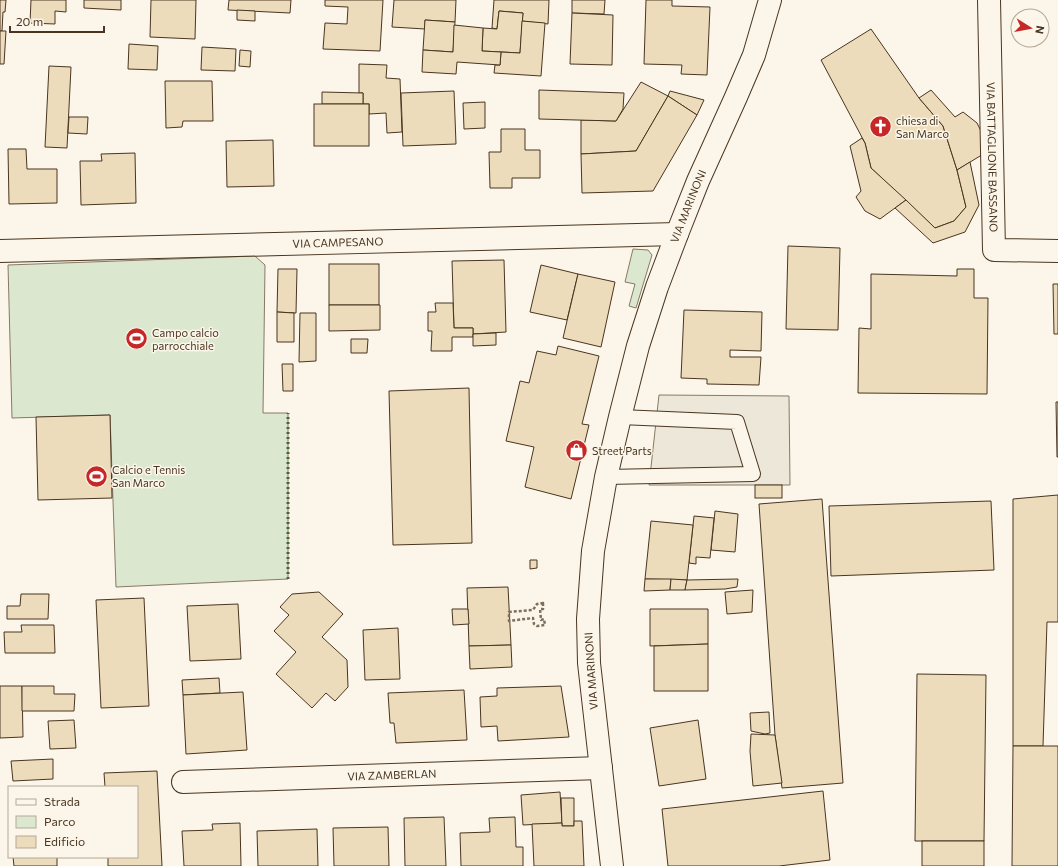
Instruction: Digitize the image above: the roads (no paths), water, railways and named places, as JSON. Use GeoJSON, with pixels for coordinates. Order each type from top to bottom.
{"type":"FeatureCollection","features":[{"type":"Feature","properties":{"kind":"street","name":"VIA MARINONI"},"geometry":{"type":"LineString","coordinates":[[612,866],[589,663],[588,620],[593,551],[606,477],[640,339],[657,288],[698,181],[754,55],[770,0]]}},
{"type":"Feature","properties":{"kind":"street","name":"VIA BATTAGLIONE BASSANO"},"geometry":{"type":"LineString","coordinates":[[989,0],[994,250],[1058,251]]}},
{"type":"Feature","properties":{"kind":"street","name":"VIA CAMPESANO"},"geometry":{"type":"LineString","coordinates":[[0,251],[677,234]]}},
{"type":"Feature","properties":{"kind":"street","name":"VIA ZAMBERLAN"},"geometry":{"type":"LineString","coordinates":[[183,782],[601,768]]}},
{"type":"Feature","properties":{"kind":"lane"},"geometry":{"type":"LineString","coordinates":[[606,477],[754,474],[737,422],[620,417]]}},
{"type":"Feature","properties":{"kind":"place","name":"chiesa di San Marco"},"geometry":{"type":"Point","coordinates":[881,127]}},
{"type":"Feature","properties":{"kind":"place","name":"Campo calcio parrocchiale"},"geometry":{"type":"Point","coordinates":[137,339]}},
{"type":"Feature","properties":{"kind":"place","name":"Street Parts"},"geometry":{"type":"Point","coordinates":[577,451]}},
{"type":"Feature","properties":{"kind":"place","name":"Calcio e Tennis San Marco"},"geometry":{"type":"Point","coordinates":[96,476]}}]}
